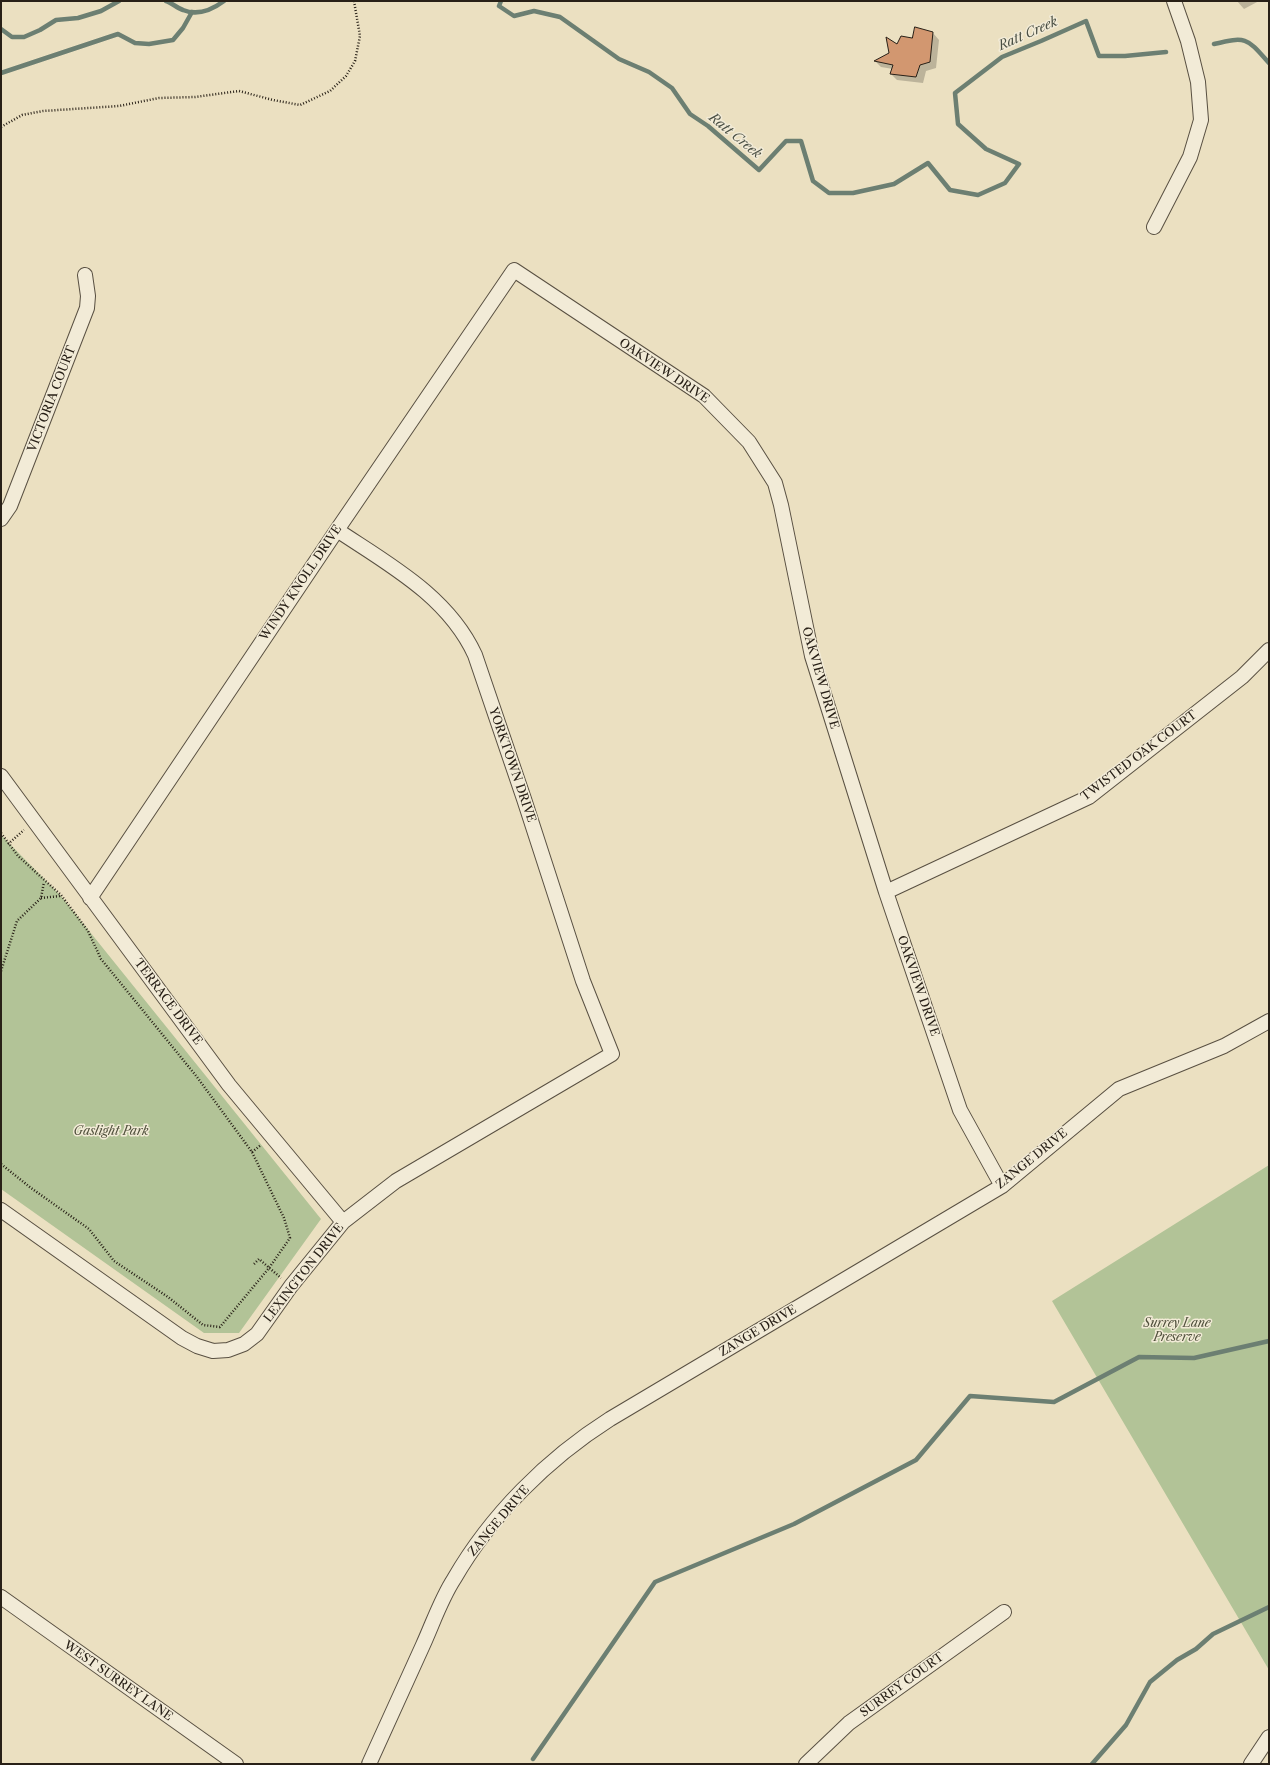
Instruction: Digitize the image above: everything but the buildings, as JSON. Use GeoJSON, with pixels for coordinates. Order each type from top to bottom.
{"type":"FeatureCollection","features":[{"type":"Feature","properties":{"kind":"street"},"geometry":{"type":"LineString","coordinates":[[1154,227],[1190,157],[1201,120],[1198,82],[1186,34],[1174,1]]}},
{"type":"Feature","properties":{"kind":"street","name":"WINDY KNOLL DRIVE"},"geometry":{"type":"LineString","coordinates":[[90,898],[337,530],[514,270]]}},
{"type":"Feature","properties":{"kind":"street","name":"OAKVIEW DRIVE"},"geometry":{"type":"LineString","coordinates":[[514,270],[704,396],[749,442],[775,483],[781,505],[812,656],[886,892],[960,1110],[1002,1186]]}},
{"type":"Feature","properties":{"kind":"street","name":"VICTORIA COURT"},"geometry":{"type":"LineString","coordinates":[[1,519],[6,502],[88,308],[85,274]]}},
{"type":"Feature","properties":{"kind":"street","name":"YORKTOWN DRIVE"},"geometry":{"type":"LineString","coordinates":[[337,530],[408,578],[435,600],[453,619],[467,639],[475,655],[524,799],[583,981],[612,1054]]}},
{"type":"Feature","properties":{"kind":"street","name":"TWISTED OAK COURT"},"geometry":{"type":"LineString","coordinates":[[886,892],[1089,796],[1242,677],[1269,650]]}},
{"type":"Feature","properties":{"kind":"street","name":"TERRACE DRIVE"},"geometry":{"type":"LineString","coordinates":[[1,776],[229,1086],[343,1222]]}},
{"type":"Feature","properties":{"kind":"street","name":"ZANGE DRIVE"},"geometry":{"type":"LineString","coordinates":[[370,1764],[453,1579],[494,1522],[532,1481],[554,1460],[585,1435],[610,1419],[1002,1186],[1118,1088],[1224,1046],[1269,1021]]}},
{"type":"Feature","properties":{"kind":"street","name":"LEXINGTON DRIVE"},"geometry":{"type":"LineString","coordinates":[[1,1210],[182,1338],[212,1352],[228,1350],[244,1344],[257,1334],[291,1286],[343,1222],[396,1181],[612,1054]]}},
{"type":"Feature","properties":{"kind":"street","name":"WEST SURREY LANE"},"geometry":{"type":"LineString","coordinates":[[1,1597],[236,1764]]}},
{"type":"Feature","properties":{"kind":"street","name":"SURREY COURT"},"geometry":{"type":"LineString","coordinates":[[806,1764],[849,1723],[1004,1612]]}},
{"type":"Feature","properties":{"kind":"street"},"geometry":{"type":"LineString","coordinates":[[1251,1764],[1269,1737]]}},
{"type":"Feature","properties":{"kind":"path"},"geometry":{"type":"LineString","coordinates":[[1,127],[22,115],[43,111],[119,106],[159,98],[194,97],[239,90],[273,100],[300,105],[330,91],[346,76],[355,61],[360,36],[354,1]]}},
{"type":"Feature","properties":{"kind":"path"},"geometry":{"type":"LineString","coordinates":[[8,844],[34,821]]}},
{"type":"Feature","properties":{"kind":"path"},"geometry":{"type":"LineString","coordinates":[[1,833],[18,856],[61,896],[88,931],[101,959],[197,1077],[252,1152],[284,1218],[290,1238],[269,1268],[220,1327],[203,1325],[168,1297],[114,1261],[89,1229],[31,1188],[1,1164]]}},
{"type":"Feature","properties":{"kind":"path"},"geometry":{"type":"LineString","coordinates":[[41,898],[44,881]]}},
{"type":"Feature","properties":{"kind":"path"},"geometry":{"type":"LineString","coordinates":[[1,971],[17,920],[41,898],[61,896]]}},
{"type":"Feature","properties":{"kind":"path"},"geometry":{"type":"LineString","coordinates":[[254,1264],[259,1259],[291,1286]]}},
{"type":"Feature","properties":{"kind":"green space","name":"Gaslight Park"},"geometry":{"type":"Polygon","coordinates":[[[1,835],[61,896],[321,1219],[239,1333],[204,1333],[1,1189],[1,835]]]}},
{"type":"Feature","properties":{"kind":"green space","name":"Surrey Lane Preserve"},"geometry":{"type":"Polygon","coordinates":[[[1269,1165],[1269,1670],[1052,1301],[1269,1165]]]}},
{"type":"Feature","properties":{"kind":"waterway","name":"Ratt Creek"},"geometry":{"type":"LineString","coordinates":[[1,29],[12,37],[24,37],[40,30],[56,20],[78,18],[101,11],[119,1]]}},
{"type":"Feature","properties":{"kind":"waterway","name":"Ratt Creek"},"geometry":{"type":"LineString","coordinates":[[166,1],[189,12],[205,11],[224,1]]}},
{"type":"Feature","properties":{"kind":"waterway","name":"Ratt Creek"},"geometry":{"type":"LineString","coordinates":[[501,1],[499,6],[514,16],[534,11],[560,17],[619,59],[649,72],[672,88],[690,114],[708,126],[759,170],[786,141],[801,141],[813,181],[829,193],[853,193],[894,184],[928,163],[950,190],[978,195],[1005,183],[1019,164],[986,149],[958,124],[955,93],[1002,57],[1086,21],[1099,56],[1125,56],[1166,52]]}},
{"type":"Feature","properties":{"kind":"waterway"},"geometry":{"type":"LineString","coordinates":[[1,73],[118,34],[135,43],[149,44],[173,40],[183,28],[192,12]]}},
{"type":"Feature","properties":{"kind":"waterway","name":"Ratt Creek"},"geometry":{"type":"LineString","coordinates":[[1214,44],[1233,40],[1246,41],[1256,48],[1269,63]]}},
{"type":"Feature","properties":{"kind":"waterway"},"geometry":{"type":"LineString","coordinates":[[533,1759],[655,1582],[794,1524],[916,1460],[970,1396],[1054,1402],[1139,1357],[1194,1358],[1269,1341]]}},
{"type":"Feature","properties":{"kind":"waterway"},"geometry":{"type":"LineString","coordinates":[[1092,1764],[1126,1725],[1150,1682],[1177,1660],[1196,1649],[1213,1634],[1269,1607]]}}]}
